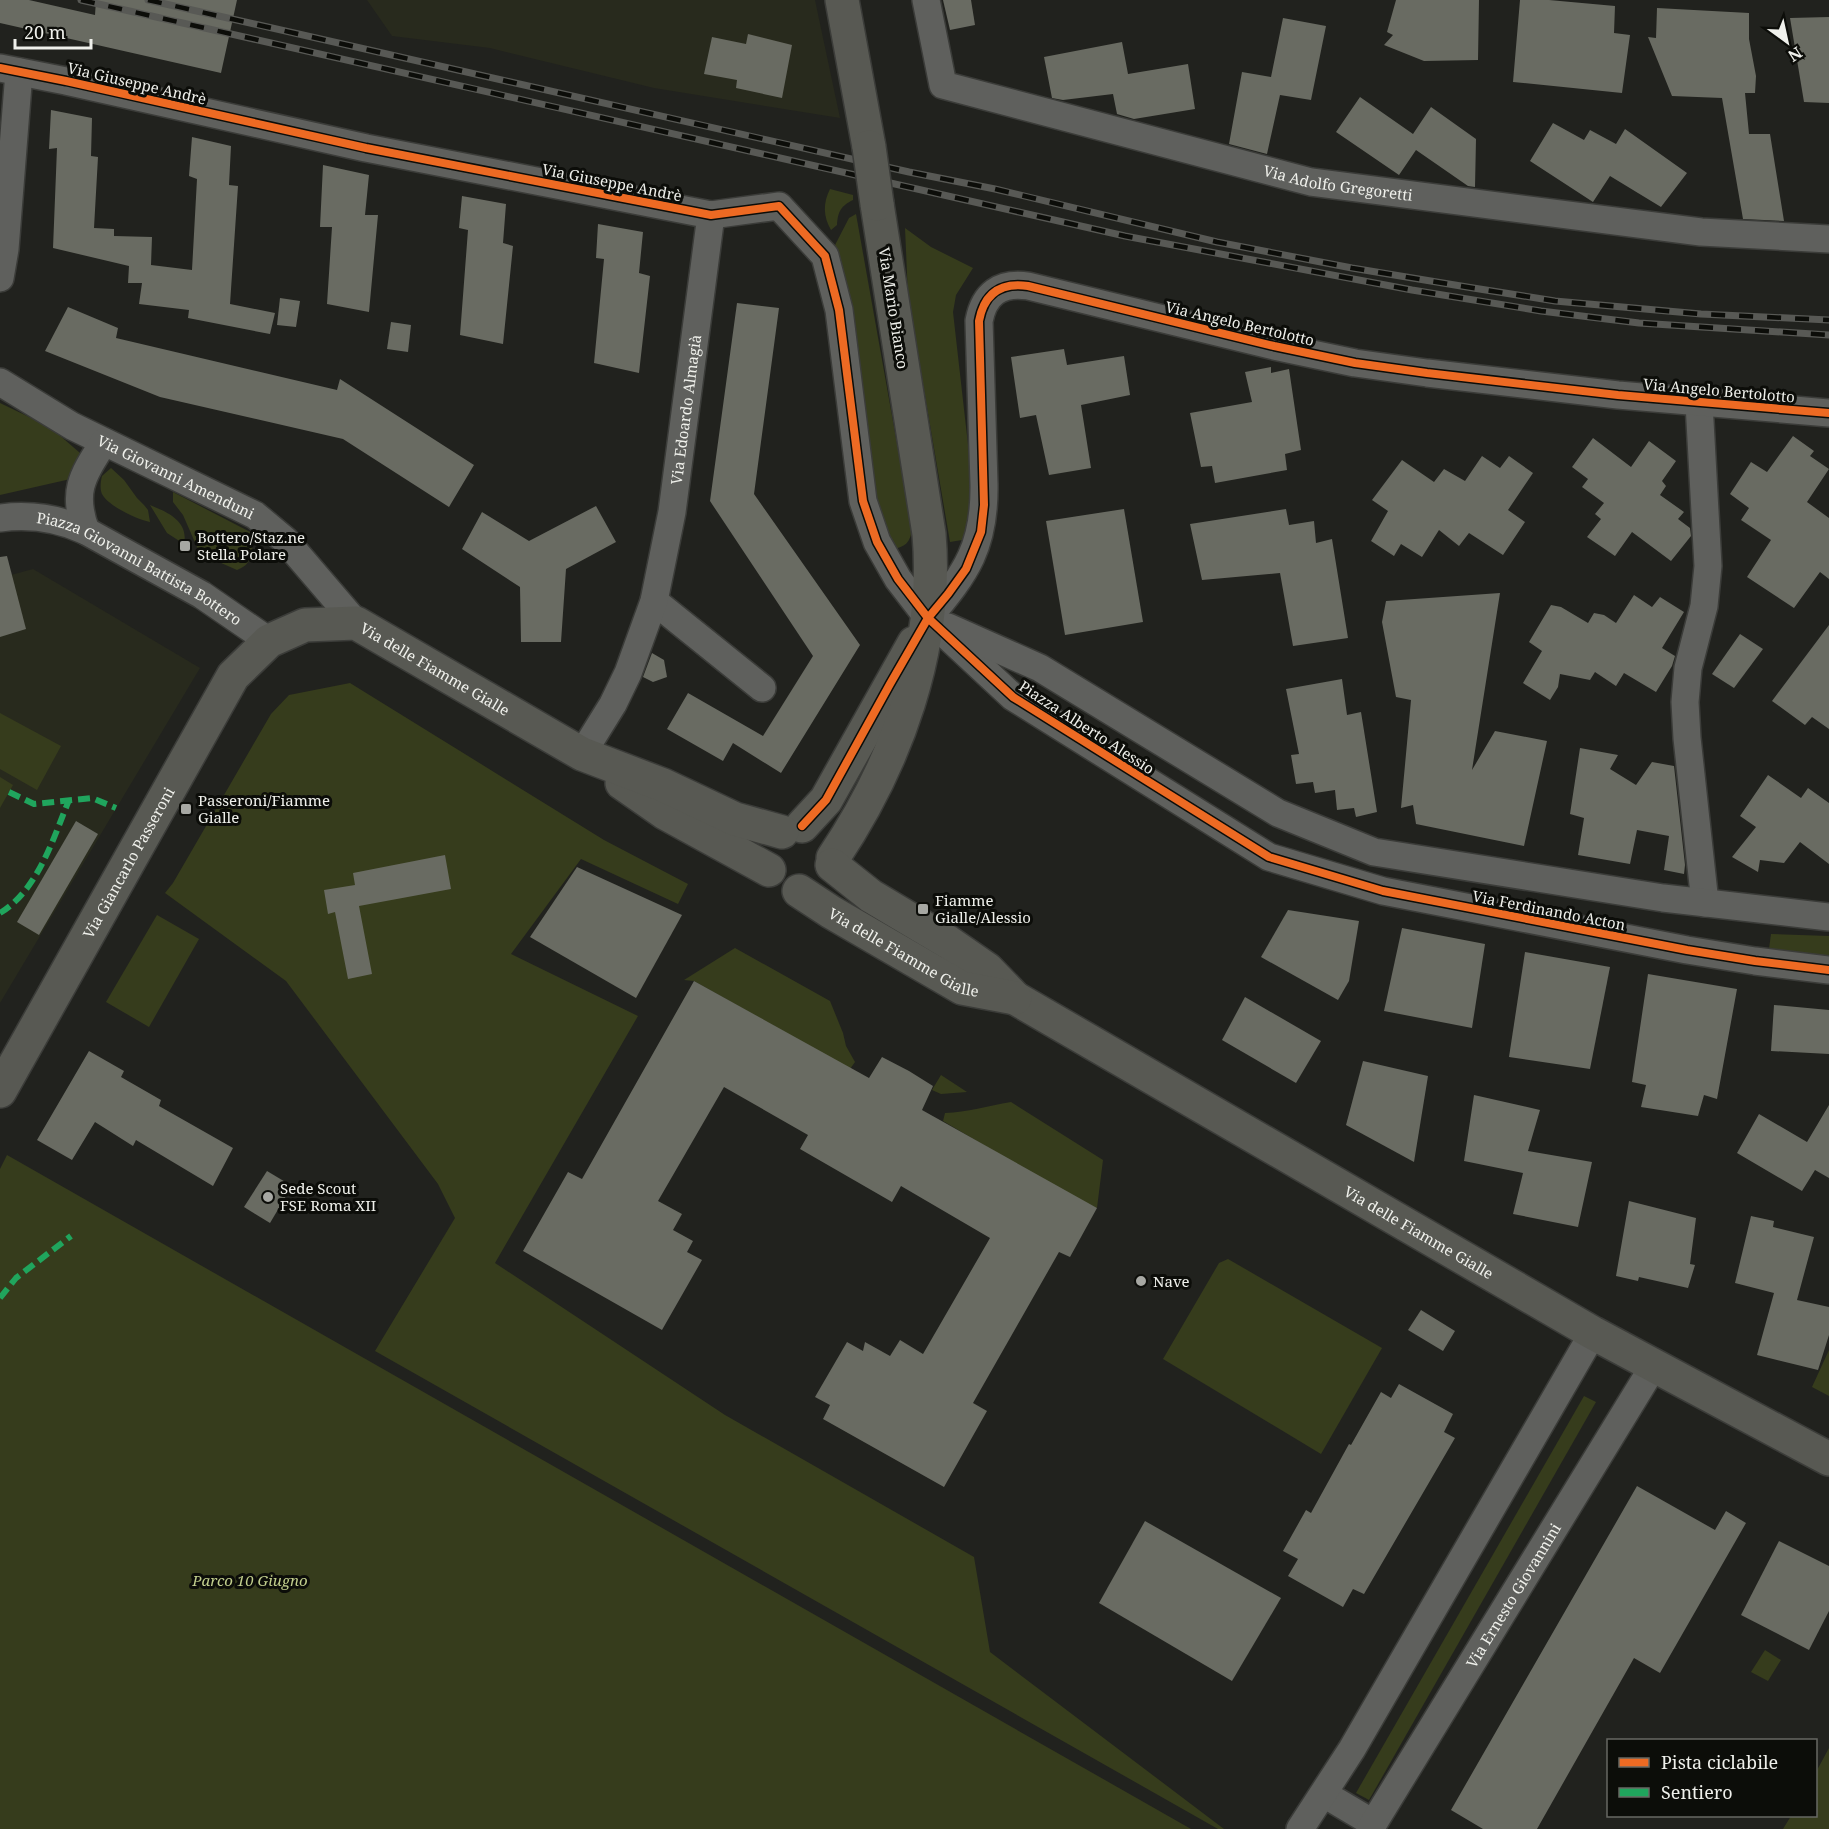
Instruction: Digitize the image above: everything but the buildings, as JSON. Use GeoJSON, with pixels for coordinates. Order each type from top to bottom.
{"type":"FeatureCollection","features":[{"type":"Feature","properties":{"kind":"street","name":"Via Mario Bianco"},"geometry":{"type":"LineString","coordinates":[[842,0],[869,147],[928,526],[931,567],[928,618]]}},
{"type":"Feature","properties":{"kind":"street","name":"Via Adolfo Gregoretti"},"geometry":{"type":"LineString","coordinates":[[926,0],[943,86],[1311,182],[1701,232],[1829,239]]}},
{"type":"Feature","properties":{"kind":"street","name":"Via Giuseppe Andrè"},"geometry":{"type":"LineString","coordinates":[[9,70],[366,148],[711,215],[779,206],[825,256],[839,310],[861,491],[866,513],[877,542],[892,570],[928,618]]}},
{"type":"Feature","properties":{"kind":"street"},"geometry":{"type":"LineString","coordinates":[[0,278],[6,249],[9,70]]}},
{"type":"Feature","properties":{"kind":"street","name":"Via Edoardo Almagià"},"geometry":{"type":"LineString","coordinates":[[587,756],[628,673],[654,601],[672,512],[711,215]]}},
{"type":"Feature","properties":{"kind":"street","name":"Via Angelo Bertolotto"},"geometry":{"type":"LineString","coordinates":[[928,618],[960,578],[974,552],[981,532],[984,494],[980,321],[986,301],[997,290],[1008,285],[1028,286],[1355,363],[1427,374],[1699,403],[1829,412]]}},
{"type":"Feature","properties":{"kind":"street","name":"Via Giovanni Amenduni"},"geometry":{"type":"LineString","coordinates":[[0,382],[58,419],[238,505],[266,522],[291,547],[356,623]]}},
{"type":"Feature","properties":{"kind":"street"},"geometry":{"type":"LineString","coordinates":[[1699,403],[1708,567],[1704,606],[1688,669],[1685,702],[1705,903]]}},
{"type":"Feature","properties":{"kind":"street"},"geometry":{"type":"LineString","coordinates":[[86,531],[78,507],[80,490],[87,469],[104,442]]}},
{"type":"Feature","properties":{"kind":"street","name":"Piazza Giovanni Battista Bottero"},"geometry":{"type":"LineString","coordinates":[[0,518],[44,518],[68,523],[86,531],[202,595],[269,641]]}},
{"type":"Feature","properties":{"kind":"street"},"geometry":{"type":"LineString","coordinates":[[654,601],[762,688]]}},
{"type":"Feature","properties":{"kind":"street"},"geometry":{"type":"LineString","coordinates":[[792,829],[813,828],[830,846],[832,861],[830,872],[820,884],[813,888],[799,891],[783,886],[777,881],[769,870],[768,852],[771,844],[820,808],[831,793],[928,618]]}},
{"type":"Feature","properties":{"kind":"street"},"geometry":{"type":"LineString","coordinates":[[832,861],[869,795],[904,716],[919,668],[928,618]]}},
{"type":"Feature","properties":{"kind":"street","name":"Piazza Alberto Alessio"},"geometry":{"type":"LineString","coordinates":[[928,618],[1040,668],[1278,813]]}},
{"type":"Feature","properties":{"kind":"street","name":"Piazza Alberto Alessio"},"geometry":{"type":"LineString","coordinates":[[928,618],[1013,697],[1269,857]]}},
{"type":"Feature","properties":{"kind":"street","name":"Via delle Fiamme Gialle"},"geometry":{"type":"LineString","coordinates":[[269,641],[305,625],[356,623],[587,756],[658,808],[769,870]]}},
{"type":"Feature","properties":{"kind":"street","name":"Via Giancarlo Passeroni"},"geometry":{"type":"LineString","coordinates":[[0,1091],[232,676],[269,641]]}},
{"type":"Feature","properties":{"kind":"street","name":"Via delle Fiamme Gialle"},"geometry":{"type":"LineString","coordinates":[[587,756],[663,785],[735,819],[759,827],[792,829]]}},
{"type":"Feature","properties":{"kind":"street","name":"Via Ferdinando Acton"},"geometry":{"type":"LineString","coordinates":[[1278,813],[1374,852],[1705,903],[1829,917]]}},
{"type":"Feature","properties":{"kind":"street","name":"Via Ferdinando Acton"},"geometry":{"type":"LineString","coordinates":[[1269,857],[1383,891],[1687,950],[1755,962],[1829,970]]}},
{"type":"Feature","properties":{"kind":"street","name":"Via delle Fiamme Gialle"},"geometry":{"type":"LineString","coordinates":[[832,861],[871,896],[948,942],[987,969],[1015,998],[1593,1334],[1829,1459]]}},
{"type":"Feature","properties":{"kind":"street","name":"Via delle Fiamme Gialle"},"geometry":{"type":"LineString","coordinates":[[799,891],[962,988],[1015,998]]}},
{"type":"Feature","properties":{"kind":"street"},"geometry":{"type":"LineString","coordinates":[[1300,1829],[1324,1794],[1593,1334]]}},
{"type":"Feature","properties":{"kind":"street","name":"Via Ernesto Giovannini"},"geometry":{"type":"LineString","coordinates":[[1324,1794],[1371,1826],[1653,1367]]}},
{"type":"Feature","properties":{"kind":"shaded area"},"geometry":{"type":"Polygon","coordinates":[[[367,0],[815,0],[840,118],[654,88],[490,48],[392,36],[367,0]]]}},
{"type":"Feature","properties":{"kind":"shaded area"},"geometry":{"type":"Polygon","coordinates":[[[33,569],[200,668],[0,1003],[0,578],[33,569]]]}},
{"type":"Feature","properties":{"kind":"green space"},"geometry":{"type":"Polygon","coordinates":[[[830,189],[853,195],[853,200],[841,210],[837,225],[831,230],[826,220],[825,210],[830,189]]]}},
{"type":"Feature","properties":{"kind":"green space"},"geometry":{"type":"Polygon","coordinates":[[[856,214],[912,528],[906,543],[891,549],[874,510],[834,247],[849,218],[856,214]]]}},
{"type":"Feature","properties":{"kind":"green space"},"geometry":{"type":"Polygon","coordinates":[[[905,228],[931,247],[973,268],[956,295],[953,312],[971,471],[974,538],[950,542],[908,296],[905,228]]]}},
{"type":"Feature","properties":{"kind":"green space"},"geometry":{"type":"Polygon","coordinates":[[[0,403],[50,427],[80,453],[80,469],[75,478],[0,495],[0,403]]]}},
{"type":"Feature","properties":{"kind":"green space"},"geometry":{"type":"Polygon","coordinates":[[[111,468],[124,480],[148,510],[150,522],[122,511],[103,496],[102,476],[111,468]]]}},
{"type":"Feature","properties":{"kind":"green space"},"geometry":{"type":"Polygon","coordinates":[[[173,492],[256,535],[247,564],[237,570],[203,555],[183,515],[173,502],[173,492]]]}},
{"type":"Feature","properties":{"kind":"green space"},"geometry":{"type":"Polygon","coordinates":[[[150,505],[170,514],[180,523],[185,536],[184,544],[167,533],[150,505]]]}},
{"type":"Feature","properties":{"kind":"green space"},"geometry":{"type":"Polygon","coordinates":[[[350,683],[604,840],[688,884],[678,904],[581,859],[511,954],[638,1016],[495,1263],[725,1415],[974,1557],[990,1652],[1224,1829],[1218,1829],[375,1351],[455,1218],[438,1184],[286,981],[165,893],[271,714],[289,695],[350,683]]]}},
{"type":"Feature","properties":{"kind":"green space"},"geometry":{"type":"Polygon","coordinates":[[[0,713],[61,746],[37,790],[0,769],[0,713]]]}},
{"type":"Feature","properties":{"kind":"green space"},"geometry":{"type":"Polygon","coordinates":[[[0,777],[13,785],[0,808],[0,777]]]}},
{"type":"Feature","properties":{"kind":"green space"},"geometry":{"type":"Polygon","coordinates":[[[157,915],[199,939],[149,1027],[106,1002],[157,915]]]}},
{"type":"Feature","properties":{"kind":"green space"},"geometry":{"type":"Polygon","coordinates":[[[1771,934],[1829,936],[1829,961],[1768,956],[1771,934]]]}},
{"type":"Feature","properties":{"kind":"green space"},"geometry":{"type":"Polygon","coordinates":[[[735,948],[830,1001],[846,1046],[855,1062],[850,1069],[694,981],[684,980],[735,948]]]}},
{"type":"Feature","properties":{"kind":"green space"},"geometry":{"type":"Polygon","coordinates":[[[941,1075],[967,1092],[941,1094],[932,1090],[941,1075]]]}},
{"type":"Feature","properties":{"kind":"green space"},"geometry":{"type":"Polygon","coordinates":[[[1011,1102],[1103,1160],[1097,1208],[1065,1193],[943,1121],[945,1113],[1011,1102]]]}},
{"type":"Feature","properties":{"kind":"green space","name":"Parco 10 Giugno"},"geometry":{"type":"Polygon","coordinates":[[[7,1155],[1191,1829],[0,1829],[0,1169],[7,1155]]]}},
{"type":"Feature","properties":{"kind":"green space"},"geometry":{"type":"Polygon","coordinates":[[[1228,1259],[1382,1348],[1321,1454],[1163,1359],[1219,1263],[1228,1259]]]}},
{"type":"Feature","properties":{"kind":"green space"},"geometry":{"type":"Polygon","coordinates":[[[1829,1350],[1829,1396],[1812,1387],[1829,1350]]]}},
{"type":"Feature","properties":{"kind":"green space"},"geometry":{"type":"Polygon","coordinates":[[[1584,1396],[1596,1402],[1369,1800],[1356,1793],[1584,1396]]]}},
{"type":"Feature","properties":{"kind":"green space"},"geometry":{"type":"Polygon","coordinates":[[[1765,1650],[1781,1660],[1768,1681],[1751,1672],[1765,1650]]]}},
{"type":"Feature","properties":{"kind":"green space"},"geometry":{"type":"Polygon","coordinates":[[[1829,1748],[1829,1829],[1783,1829],[1790,1817],[1817,1817],[1817,1770],[1829,1748]]]}},
{"type":"Feature","properties":{"kind":"railway"},"geometry":{"type":"LineString","coordinates":[[81,0],[1125,236],[1412,290],[1541,311],[1639,323],[1829,335]]}},
{"type":"Feature","properties":{"kind":"railway"},"geometry":{"type":"LineString","coordinates":[[148,0],[909,172],[995,189],[1217,242],[1352,268],[1555,301],[1701,314],[1829,320]]}},
{"type":"Feature","properties":{"kind":"marked path"},"geometry":{"type":"LineString","coordinates":[[9,792],[34,804],[92,798],[116,808]]}},
{"type":"Feature","properties":{"kind":"marked path"},"geometry":{"type":"LineString","coordinates":[[0,913],[25,891],[34,877],[50,847],[69,800]]}},
{"type":"Feature","properties":{"kind":"marked path"},"geometry":{"type":"LineString","coordinates":[[0,1298],[16,1278],[71,1236]]}},
{"type":"Feature","properties":{"kind":"cycle path"},"geometry":{"type":"LineString","coordinates":[[0,68],[366,148],[711,215],[779,206],[825,256],[839,310],[863,501],[877,542],[898,579],[928,618],[1013,697],[1269,857],[1383,891],[1687,950],[1829,970]]}},
{"type":"Feature","properties":{"kind":"cycle path"},"geometry":{"type":"LineString","coordinates":[[802,826],[826,800],[928,618],[966,569],[981,532],[984,505],[979,321],[989,297],[1002,288],[1028,286],[1274,346],[1355,363],[1618,395],[1829,413]]}},
{"type":"Feature","properties":{"kind":"place","name":"Bottero/Staz.ne Stella Polare"},"geometry":{"type":"Point","coordinates":[185,546]}},
{"type":"Feature","properties":{"kind":"place","name":"Passeroni/Fiamme Gialle"},"geometry":{"type":"Point","coordinates":[186,809]}},
{"type":"Feature","properties":{"kind":"place","name":"Fiamme Gialle/Alessio"},"geometry":{"type":"Point","coordinates":[923,909]}},
{"type":"Feature","properties":{"kind":"place","name":"Sede Scout FSE Roma XII"},"geometry":{"type":"Point","coordinates":[268,1197]}},
{"type":"Feature","properties":{"kind":"place","name":"Nave"},"geometry":{"type":"Point","coordinates":[1141,1281]}}]}
